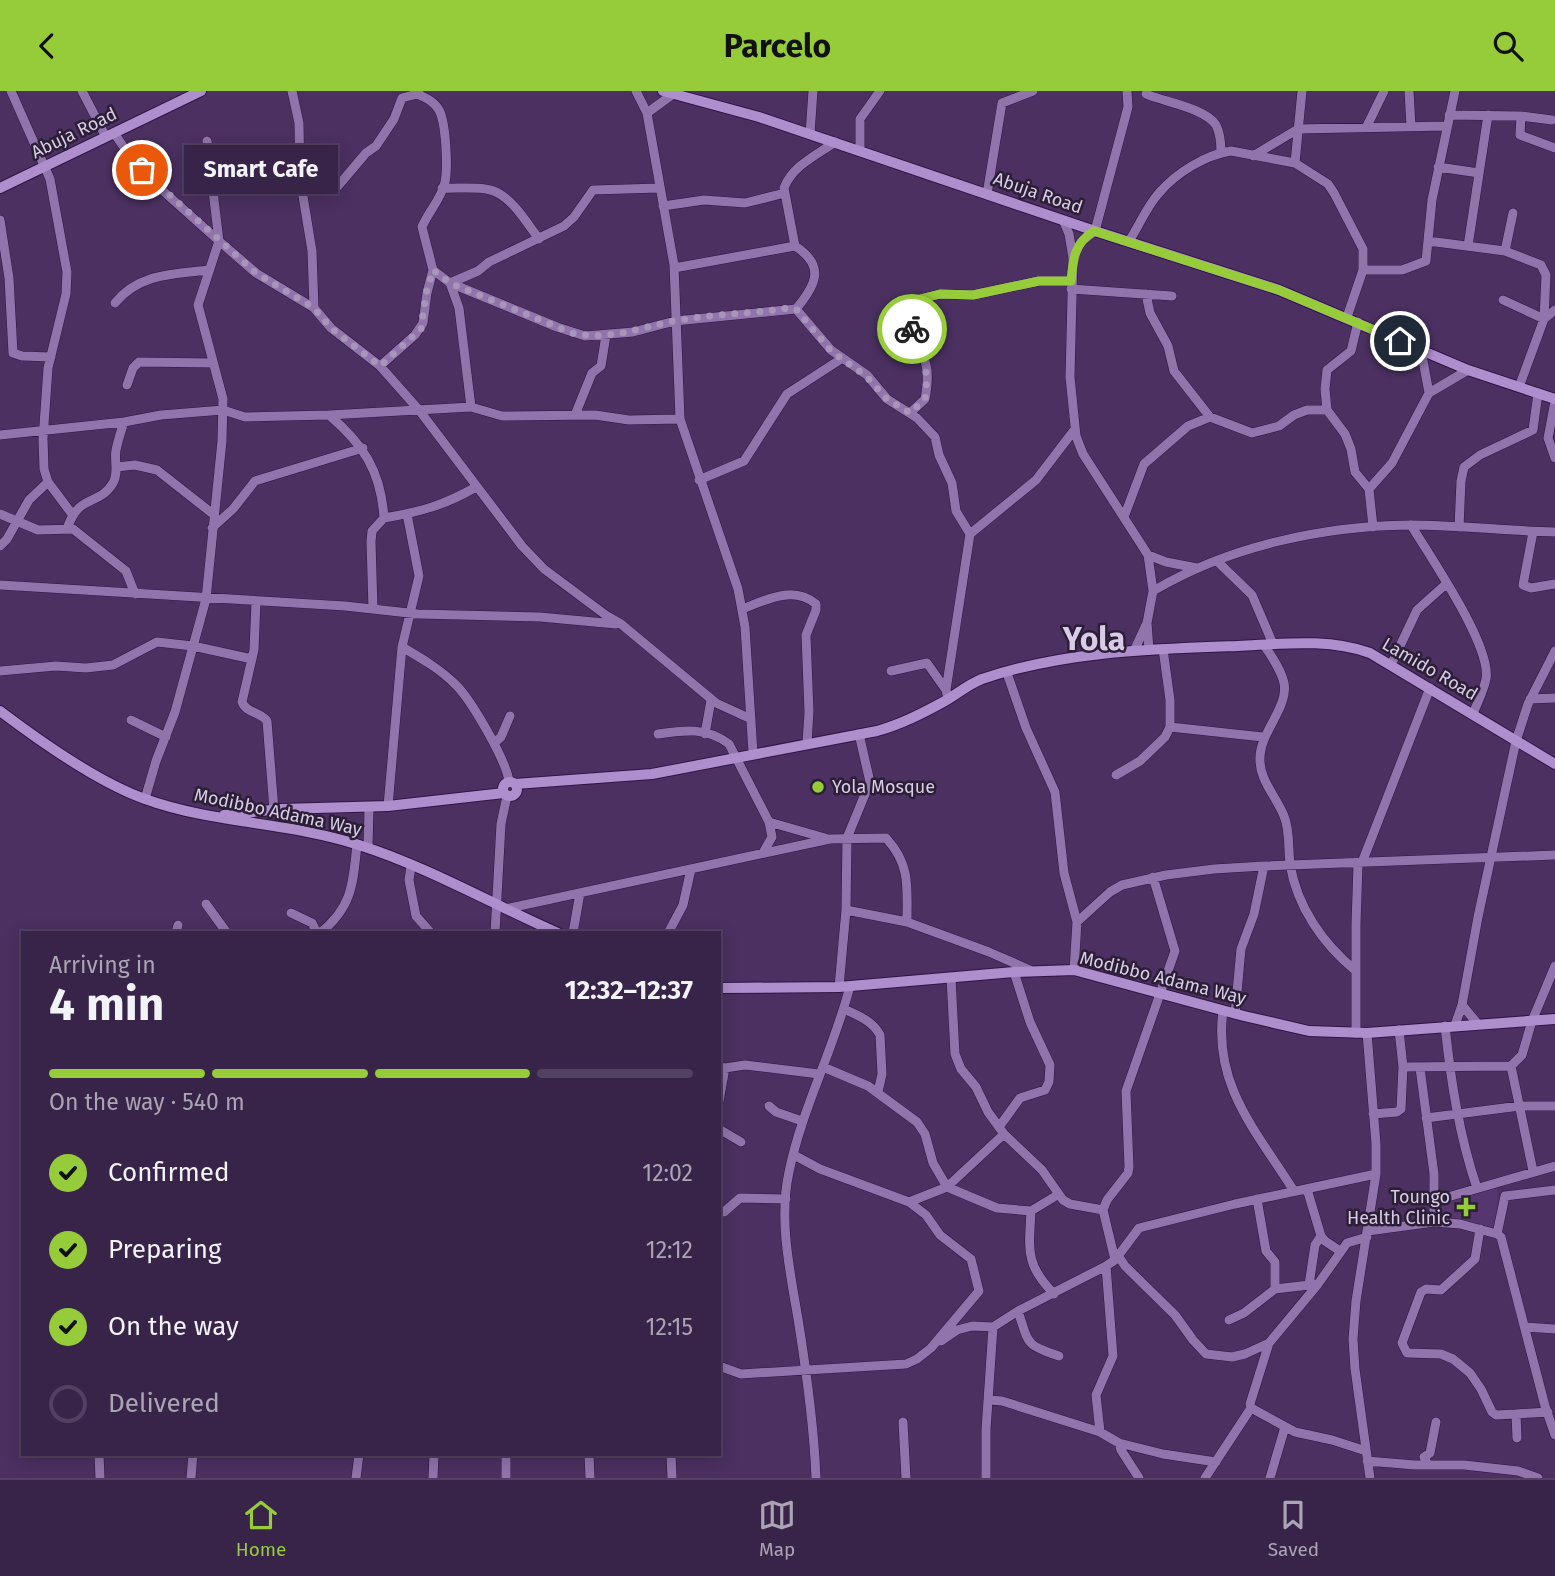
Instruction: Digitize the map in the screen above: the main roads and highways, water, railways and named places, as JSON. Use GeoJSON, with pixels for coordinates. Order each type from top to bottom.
{"type":"FeatureCollection","features":[{"type":"Feature","properties":{"kind":"main road","name":"Abuja Road"},"geometry":{"type":"LineString","coordinates":[[0,188],[201,91]]}},
{"type":"Feature","properties":{"kind":"main road","name":"Abuja Road"},"geometry":{"type":"LineString","coordinates":[[668,92],[759,117],[1094,231],[1279,290],[1468,370],[1555,400]]}},
{"type":"Feature","properties":{"kind":"main road","name":"Lamido Road"},"geometry":{"type":"LineString","coordinates":[[215,817],[274,810],[388,806],[479,796],[534,783],[652,774],[859,734],[902,723],[947,694],[977,681],[1052,662],[1134,651],[1269,644],[1354,647],[1391,665],[1555,764]]}},
{"type":"Feature","properties":{"kind":"main road","name":"Modibbo Adama Way"},"geometry":{"type":"LineString","coordinates":[[0,711],[85,769],[145,799],[215,817],[291,829],[363,846],[554,931]]}},
{"type":"Feature","properties":{"kind":"main road","name":"Modibbo Adama Way"},"geometry":{"type":"LineString","coordinates":[[721,988],[845,986],[1014,972],[1074,970],[1310,1031],[1362,1033],[1555,1019]]}},
{"type":"Feature","properties":{"kind":"place","name":"Smart Cafe"},"geometry":{"type":"Point","coordinates":[142,170]}},
{"type":"Feature","properties":{"kind":"place","name":"Yola Mosque"},"geometry":{"type":"Point","coordinates":[818,787]}},
{"type":"Feature","properties":{"kind":"place","name":"Toungo Health Clinic"},"geometry":{"type":"Point","coordinates":[1466,1207]}},
{"type":"Feature","properties":{"kind":"district","name":"Yola"},"geometry":{"type":"Point","coordinates":[1094,639]}}]}
